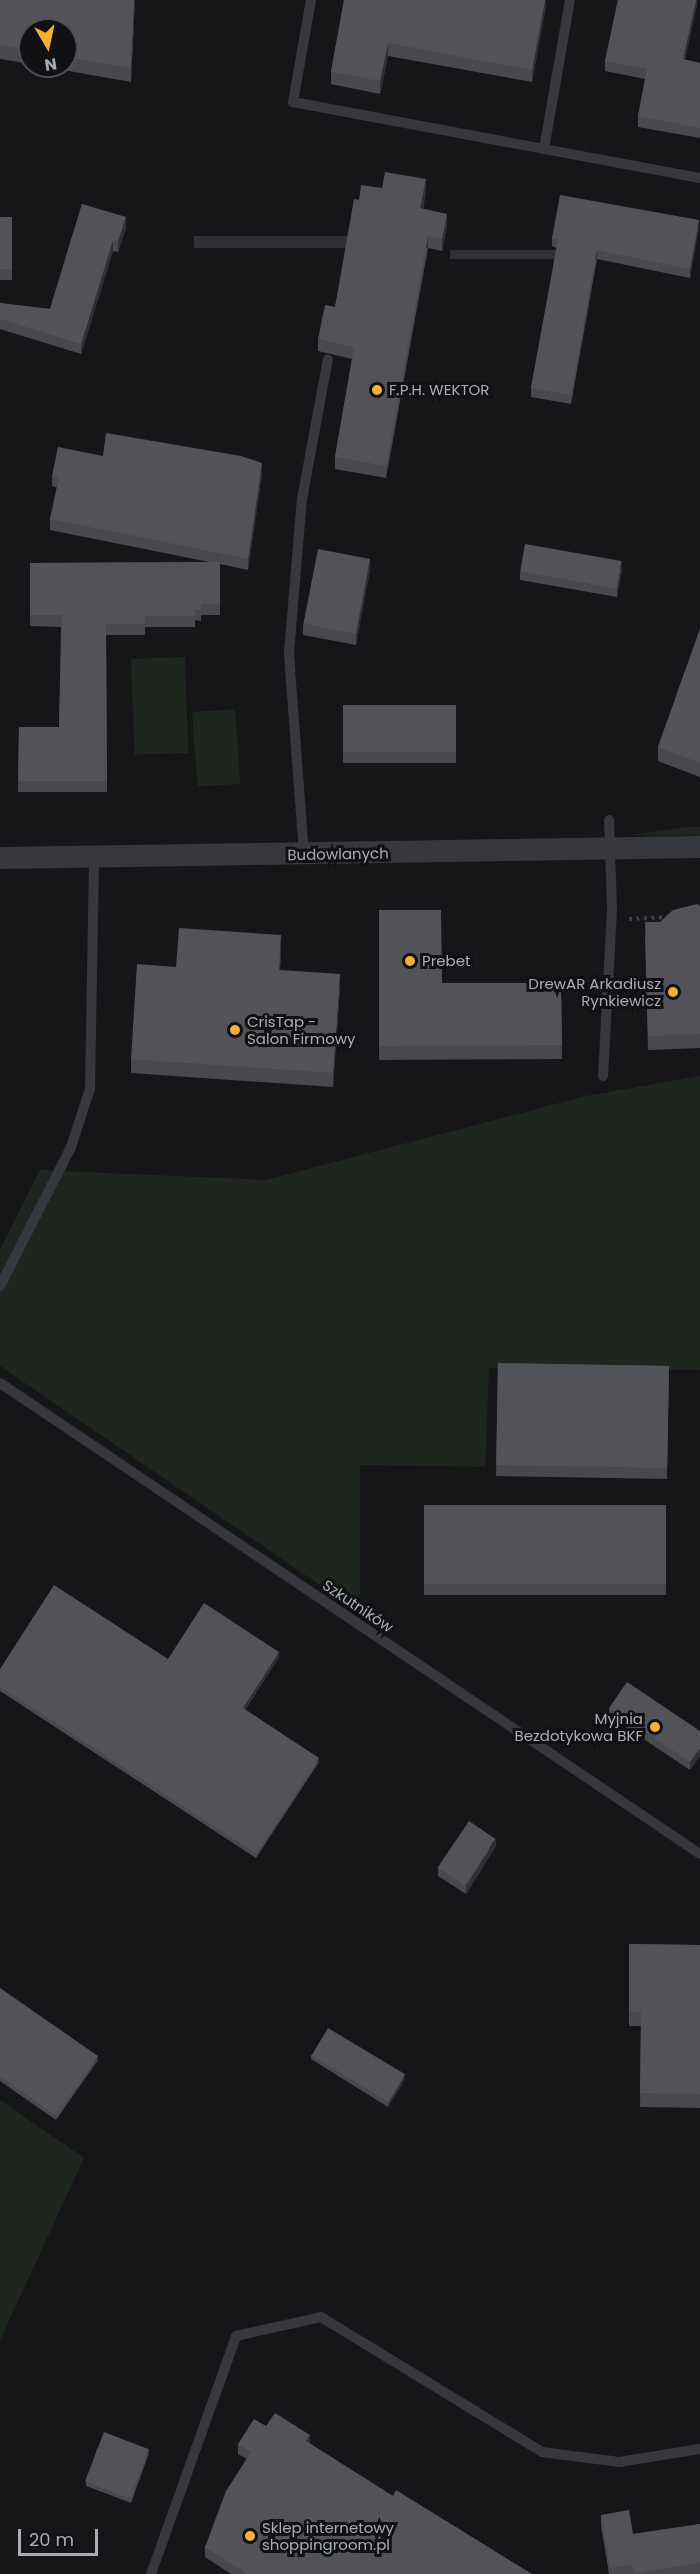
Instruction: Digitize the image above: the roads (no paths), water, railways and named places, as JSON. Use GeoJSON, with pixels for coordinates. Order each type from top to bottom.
{"type":"FeatureCollection","features":[{"type":"Feature","properties":{"kind":"street","name":"Budowlanych"},"geometry":{"type":"LineString","coordinates":[[0,858],[676,851],[700,847]]}},
{"type":"Feature","properties":{"kind":"street","name":"Budowlanych"},"geometry":{"type":"LineString","coordinates":[[676,851],[700,858]]}},
{"type":"Feature","properties":{"kind":"lane"},"geometry":{"type":"LineString","coordinates":[[311,0],[293,102],[700,178]]}},
{"type":"Feature","properties":{"kind":"lane"},"geometry":{"type":"LineString","coordinates":[[544,149],[570,0]]}},
{"type":"Feature","properties":{"kind":"lane"},"geometry":{"type":"LineString","coordinates":[[304,854],[289,652],[302,499],[328,359]]}},
{"type":"Feature","properties":{"kind":"lane"},"geometry":{"type":"LineString","coordinates":[[603,1076],[609,820]]}},
{"type":"Feature","properties":{"kind":"lane"},"geometry":{"type":"LineString","coordinates":[[0,1286],[71,1147],[90,1089],[94,857]]}},
{"type":"Feature","properties":{"kind":"lane","name":"Szkutników"},"geometry":{"type":"LineString","coordinates":[[0,1383],[700,1854]]}},
{"type":"Feature","properties":{"kind":"lane"},"geometry":{"type":"LineString","coordinates":[[151,2574],[236,2336],[321,2317],[542,2451],[619,2462],[700,2449]]}},
{"type":"Feature","properties":{"kind":"place","name":"F.P.H. WEKTOR"},"geometry":{"type":"Point","coordinates":[377,390]}},
{"type":"Feature","properties":{"kind":"place","name":"Prebet"},"geometry":{"type":"Point","coordinates":[410,961]}},
{"type":"Feature","properties":{"kind":"place","name":"DrewAR Arkadiusz Rynkiewicz"},"geometry":{"type":"Point","coordinates":[673,992]}},
{"type":"Feature","properties":{"kind":"place","name":"CrisTap - Salon Firmowy"},"geometry":{"type":"Point","coordinates":[235,1030]}},
{"type":"Feature","properties":{"kind":"place","name":"Myjnia Bezdotykowa BKF"},"geometry":{"type":"Point","coordinates":[655,1727]}},
{"type":"Feature","properties":{"kind":"place","name":"Sklep internetowy shoppingroom.pl"},"geometry":{"type":"Point","coordinates":[250,2536]}}]}
